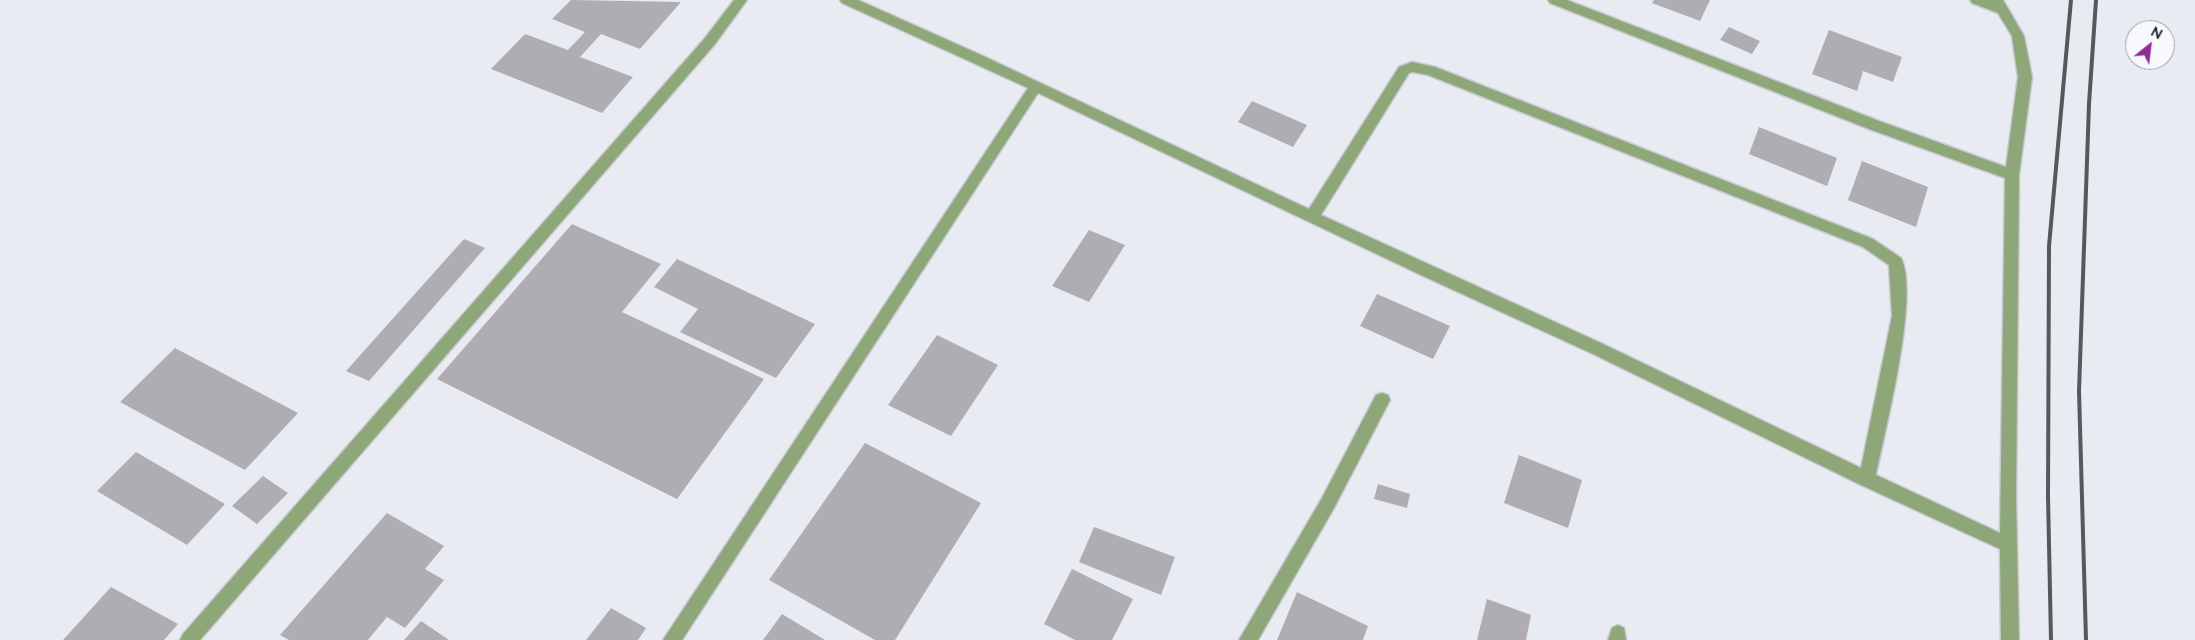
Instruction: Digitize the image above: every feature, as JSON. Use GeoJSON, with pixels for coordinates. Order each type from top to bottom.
{"type":"FeatureCollection","features":[{"type":"Feature","properties":{"kind":"street"},"geometry":{"type":"LineString","coordinates":[[190,640],[603,165],[665,90],[710,41],[741,0]]}},
{"type":"Feature","properties":{"kind":"street"},"geometry":{"type":"LineString","coordinates":[[846,0],[1036,86],[1312,217],[1598,349],[1867,480],[2009,545]]}},
{"type":"Feature","properties":{"kind":"street"},"geometry":{"type":"LineString","coordinates":[[1554,0],[1874,125],[2012,175]]}},
{"type":"Feature","properties":{"kind":"street"},"geometry":{"type":"LineString","coordinates":[[1976,0],[1999,5],[2018,36],[2025,77],[2012,175],[2010,640]]}},
{"type":"Feature","properties":{"kind":"street"},"geometry":{"type":"LineString","coordinates":[[1312,217],[1404,70],[1412,67],[1430,70],[1868,243],[1896,262],[1899,280],[1899,316],[1867,480]]}},
{"type":"Feature","properties":{"kind":"street"},"geometry":{"type":"LineString","coordinates":[[672,640],[718,567],[846,378],[1036,86]]}},
{"type":"Feature","properties":{"kind":"street"},"geometry":{"type":"LineString","coordinates":[[1248,640],[1328,503],[1382,400]]}},
{"type":"Feature","properties":{"kind":"building"},"geometry":{"type":"Polygon","coordinates":[[[571,0],[681,2],[640,49],[601,34],[580,57],[633,77],[602,113],[491,69],[525,34],[568,50],[585,32],[552,19],[571,0]]]}},
{"type":"Feature","properties":{"kind":"building"},"geometry":{"type":"Polygon","coordinates":[[[1654,0],[1710,0],[1700,21],[1652,3],[1654,0]]]}},
{"type":"Feature","properties":{"kind":"building"},"geometry":{"type":"Polygon","coordinates":[[[1729,27],[1760,41],[1752,54],[1720,40],[1729,27]]]}},
{"type":"Feature","properties":{"kind":"building"},"geometry":{"type":"Polygon","coordinates":[[[1829,30],[1902,57],[1893,82],[1863,71],[1857,91],[1812,74],[1829,30]]]}},
{"type":"Feature","properties":{"kind":"building"},"geometry":{"type":"Polygon","coordinates":[[[1252,101],[1307,125],[1293,147],[1238,122],[1252,101]]]}},
{"type":"Feature","properties":{"kind":"building"},"geometry":{"type":"Polygon","coordinates":[[[1759,127],[1837,158],[1827,186],[1749,154],[1759,127]]]}},
{"type":"Feature","properties":{"kind":"building"},"geometry":{"type":"Polygon","coordinates":[[[1862,161],[1928,187],[1916,227],[1848,200],[1862,161]]]}},
{"type":"Feature","properties":{"kind":"building"},"geometry":{"type":"Polygon","coordinates":[[[572,224],[661,264],[622,312],[764,379],[677,499],[437,379],[572,224]]]}},
{"type":"Feature","properties":{"kind":"building"},"geometry":{"type":"Polygon","coordinates":[[[1089,230],[1125,245],[1089,302],[1052,286],[1089,230]]]}},
{"type":"Feature","properties":{"kind":"building"},"geometry":{"type":"Polygon","coordinates":[[[464,239],[485,248],[369,381],[346,371],[464,239]]]}},
{"type":"Feature","properties":{"kind":"building"},"geometry":{"type":"Polygon","coordinates":[[[677,259],[815,324],[776,378],[680,332],[698,309],[654,287],[677,259]]]}},
{"type":"Feature","properties":{"kind":"building"},"geometry":{"type":"Polygon","coordinates":[[[1377,294],[1450,326],[1433,359],[1360,326],[1377,294]]]}},
{"type":"Feature","properties":{"kind":"building"},"geometry":{"type":"Polygon","coordinates":[[[937,335],[998,365],[951,436],[888,405],[937,335]]]}},
{"type":"Feature","properties":{"kind":"building"},"geometry":{"type":"Polygon","coordinates":[[[175,348],[298,413],[245,470],[120,402],[175,348]]]}},
{"type":"Feature","properties":{"kind":"building"},"geometry":{"type":"Polygon","coordinates":[[[865,443],[981,503],[895,640],[875,640],[769,580],[865,443]]]}},
{"type":"Feature","properties":{"kind":"building"},"geometry":{"type":"Polygon","coordinates":[[[136,452],[225,504],[187,545],[97,491],[136,452]]]}},
{"type":"Feature","properties":{"kind":"building"},"geometry":{"type":"Polygon","coordinates":[[[1519,455],[1582,480],[1568,528],[1504,503],[1519,455]]]}},
{"type":"Feature","properties":{"kind":"building"},"geometry":{"type":"Polygon","coordinates":[[[263,476],[288,493],[257,524],[232,506],[263,476]]]}},
{"type":"Feature","properties":{"kind":"building"},"geometry":{"type":"Polygon","coordinates":[[[1378,484],[1410,494],[1407,508],[1374,499],[1378,484]]]}},
{"type":"Feature","properties":{"kind":"building"},"geometry":{"type":"Polygon","coordinates":[[[387,513],[444,546],[425,569],[444,580],[405,628],[387,617],[368,640],[289,640],[280,635],[387,513]]]}},
{"type":"Feature","properties":{"kind":"building"},"geometry":{"type":"Polygon","coordinates":[[[1094,527],[1175,557],[1161,595],[1079,562],[1094,527]]]}},
{"type":"Feature","properties":{"kind":"building"},"geometry":{"type":"Polygon","coordinates":[[[1072,569],[1133,599],[1112,640],[1075,640],[1044,624],[1072,569]]]}},
{"type":"Feature","properties":{"kind":"building"},"geometry":{"type":"Polygon","coordinates":[[[111,587],[178,624],[164,640],[63,640],[111,587]]]}},
{"type":"Feature","properties":{"kind":"building"},"geometry":{"type":"Polygon","coordinates":[[[1297,592],[1368,626],[1363,640],[1277,640],[1297,592]]]}},
{"type":"Feature","properties":{"kind":"building"},"geometry":{"type":"Polygon","coordinates":[[[1487,599],[1531,615],[1526,640],[1477,640],[1487,599]]]}},
{"type":"Feature","properties":{"kind":"building"},"geometry":{"type":"Polygon","coordinates":[[[611,608],[646,628],[638,640],[586,640],[611,608]]]}},
{"type":"Feature","properties":{"kind":"building"},"geometry":{"type":"Polygon","coordinates":[[[782,614],[825,640],[763,640],[782,614]]]}},
{"type":"Feature","properties":{"kind":"building"},"geometry":{"type":"Polygon","coordinates":[[[421,621],[449,640],[404,640],[421,621]]]}},
{"type":"Feature","properties":{"kind":"railway"},"geometry":{"type":"LineString","coordinates":[[2051,640],[2048,496],[2049,246],[2071,0]]}},
{"type":"Feature","properties":{"kind":"railway"},"geometry":{"type":"LineString","coordinates":[[2086,640],[2079,391],[2089,104],[2096,0]]}}]}
